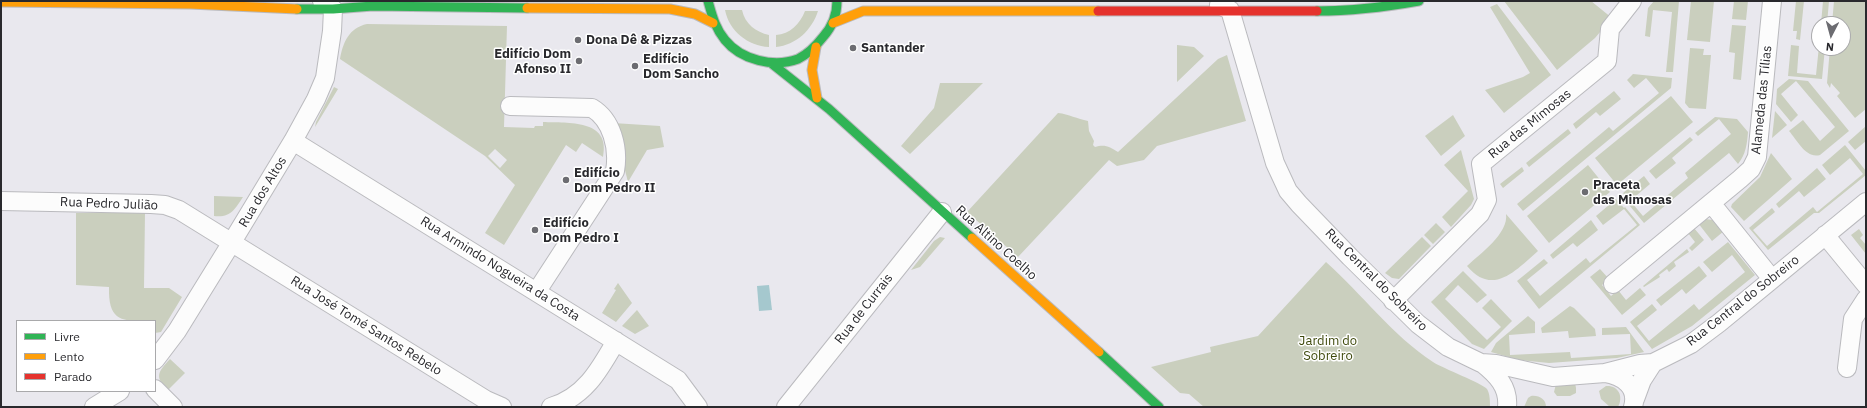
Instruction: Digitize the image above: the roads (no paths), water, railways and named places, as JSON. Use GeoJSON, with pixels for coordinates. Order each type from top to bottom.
{"type":"FeatureCollection","features":[{"type":"Feature","properties":{"kind":"main road"},"geometry":{"type":"LineString","coordinates":[[708,1],[713,23],[722,39],[736,52],[753,60],[771,63],[790,60],[804,55],[816,47],[826,36],[833,23],[837,1]]}},
{"type":"Feature","properties":{"kind":"main road"},"geometry":{"type":"LineString","coordinates":[[833,23],[863,11],[1346,10],[1379,8],[1419,1]]}},
{"type":"Feature","properties":{"kind":"main road"},"geometry":{"type":"LineString","coordinates":[[1,2],[190,4],[254,8],[328,5],[663,9],[692,12],[713,23]]}},
{"type":"Feature","properties":{"kind":"main road"},"geometry":{"type":"LineString","coordinates":[[816,47],[812,70],[817,98]]}},
{"type":"Feature","properties":{"kind":"main road","name":"Rua Altino Coelho"},"geometry":{"type":"LineString","coordinates":[[771,63],[817,98],[1159,407]]}},
{"type":"Feature","properties":{"kind":"street"},"geometry":{"type":"LineString","coordinates":[[1209,1],[1230,10]]}},
{"type":"Feature","properties":{"kind":"street","name":"Rua das Mimosas"},"geometry":{"type":"LineString","coordinates":[[1393,300],[1480,214],[1487,200],[1481,164],[1607,61],[1610,29],[1632,1]]}},
{"type":"Feature","properties":{"kind":"street","name":"Alameda das Tílias"},"geometry":{"type":"LineString","coordinates":[[1613,284],[1750,169],[1757,158],[1772,1]]}},
{"type":"Feature","properties":{"kind":"street","name":"Rua dos Altos"},"geometry":{"type":"LineString","coordinates":[[157,353],[232,242],[293,141],[316,99],[325,78],[332,31],[328,5]]}},
{"type":"Feature","properties":{"kind":"street","name":"Rua Central do Sobreiro"},"geometry":{"type":"LineString","coordinates":[[1230,10],[1275,163],[1288,191],[1393,300],[1431,335],[1448,347],[1481,363],[1553,377],[1604,373],[1640,364],[1654,363],[1678,352],[1700,338],[1866,202]]}},
{"type":"Feature","properties":{"kind":"street"},"geometry":{"type":"LineString","coordinates":[[510,106],[592,108],[598,112],[608,125],[615,149],[615,170],[537,291]]}},
{"type":"Feature","properties":{"kind":"street","name":"Rua Armindo Nogueira da Costa"},"geometry":{"type":"LineString","coordinates":[[293,141],[537,291],[678,380],[698,407]]}},
{"type":"Feature","properties":{"kind":"street","name":"Rua Pedro Julião"},"geometry":{"type":"LineString","coordinates":[[1,201],[151,204],[165,206],[179,210],[232,242]]}},
{"type":"Feature","properties":{"kind":"street"},"geometry":{"type":"LineString","coordinates":[[1710,204],[1772,279]]}},
{"type":"Feature","properties":{"kind":"street","name":"Rua de Currais"},"geometry":{"type":"LineString","coordinates":[[786,407],[942,212]]}},
{"type":"Feature","properties":{"kind":"street"},"geometry":{"type":"LineString","coordinates":[[1825,235],[1866,286]]}},
{"type":"Feature","properties":{"kind":"street","name":"Rua José Tomé Santos Rebelo"},"geometry":{"type":"LineString","coordinates":[[232,242],[486,400],[502,407]]}},
{"type":"Feature","properties":{"kind":"street"},"geometry":{"type":"LineString","coordinates":[[1847,368],[1853,319],[1866,299]]}},
{"type":"Feature","properties":{"kind":"street"},"geometry":{"type":"LineString","coordinates":[[551,407],[568,400],[596,376],[616,341]]}},
{"type":"Feature","properties":{"kind":"street"},"geometry":{"type":"LineString","coordinates":[[1481,363],[1495,373],[1502,382],[1508,403]]}},
{"type":"Feature","properties":{"kind":"street"},"geometry":{"type":"LineString","coordinates":[[1634,403],[1642,380],[1654,363]]}},
{"type":"Feature","properties":{"kind":"street"},"geometry":{"type":"LineString","coordinates":[[1604,373],[1616,375],[1626,381],[1634,403]]}},
{"type":"Feature","properties":{"kind":"street"},"geometry":{"type":"LineString","coordinates":[[1508,403],[1519,385],[1553,377]]}},
{"type":"Feature","properties":{"kind":"street"},"geometry":{"type":"LineString","coordinates":[[156,390],[173,407]]}},
{"type":"Feature","properties":{"kind":"street"},"geometry":{"type":"LineString","coordinates":[[94,407],[118,392]]}},
{"type":"Feature","properties":{"kind":"water"},"geometry":{"type":"Polygon","coordinates":[[[769,285],[772,310],[759,311],[757,286],[769,285]]]}},
{"type":"Feature","properties":{"kind":"place","name":"Dona Dê & Pizzas"},"geometry":{"type":"Point","coordinates":[578,40]}},
{"type":"Feature","properties":{"kind":"place","name":"Santander"},"geometry":{"type":"Point","coordinates":[853,48]}},
{"type":"Feature","properties":{"kind":"place","name":"Edifício Dom Afonso II"},"geometry":{"type":"Point","coordinates":[579,61]}},
{"type":"Feature","properties":{"kind":"place","name":"Edifício Dom Sancho"},"geometry":{"type":"Point","coordinates":[635,66]}},
{"type":"Feature","properties":{"kind":"place","name":"Edifício Dom Pedro II"},"geometry":{"type":"Point","coordinates":[566,180]}},
{"type":"Feature","properties":{"kind":"place","name":"Praceta das Mimosas"},"geometry":{"type":"Point","coordinates":[1585,192]}},
{"type":"Feature","properties":{"kind":"place","name":"Edifício Dom Pedro I"},"geometry":{"type":"Point","coordinates":[535,230]}},
{"type":"Feature","properties":{"kind":"park label","name":"Jardim do Sobreiro"},"geometry":{"type":"Point","coordinates":[1328,348]}}]}
